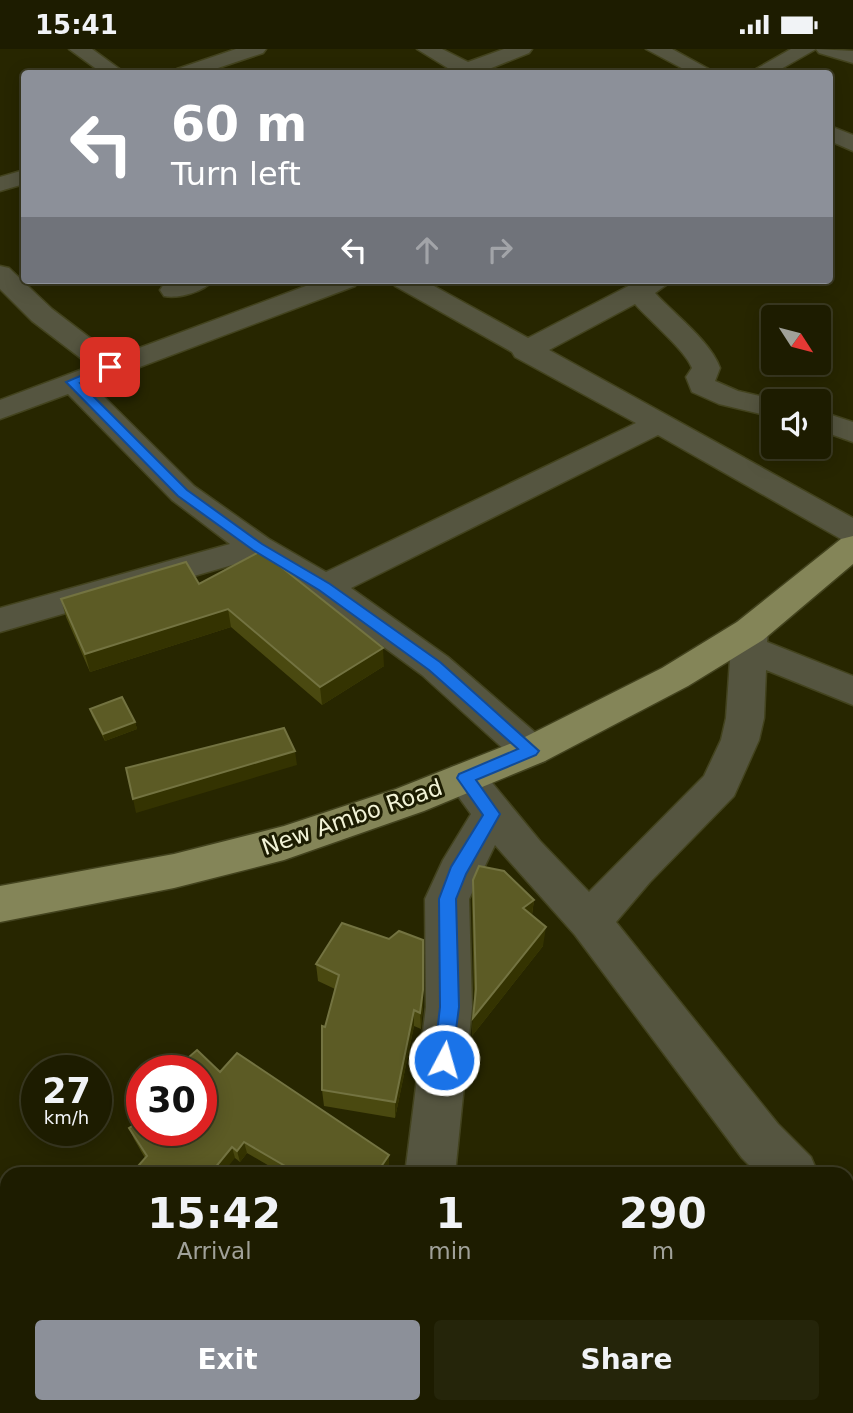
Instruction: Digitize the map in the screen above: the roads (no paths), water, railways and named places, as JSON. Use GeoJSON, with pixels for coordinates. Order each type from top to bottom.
{"type":"FeatureCollection","features":[{"type":"Feature","properties":{"kind":"main road","name":"New Ambo Road"},"geometry":{"type":"LineString","coordinates":[[0,904],[174,871],[284,843],[465,778],[531,751],[749,640],[850,550]]}},
{"type":"Feature","properties":{"kind":"street"},"geometry":{"type":"LineString","coordinates":[[84,53],[118,49]]}},
{"type":"Feature","properties":{"kind":"street"},"geometry":{"type":"LineString","coordinates":[[220,69],[256,49]]}},
{"type":"Feature","properties":{"kind":"street"},"geometry":{"type":"LineString","coordinates":[[427,49],[466,70]]}},
{"type":"Feature","properties":{"kind":"street"},"geometry":{"type":"LineString","coordinates":[[475,70],[522,49]]}},
{"type":"Feature","properties":{"kind":"street"},"geometry":{"type":"LineString","coordinates":[[765,70],[806,49]]}},
{"type":"Feature","properties":{"kind":"street"},"geometry":{"type":"LineString","coordinates":[[826,49],[853,57]]}},
{"type":"Feature","properties":{"kind":"street"},"geometry":{"type":"LineString","coordinates":[[662,50],[700,70]]}},
{"type":"Feature","properties":{"kind":"street"},"geometry":{"type":"LineString","coordinates":[[84,53],[110,70]]}},
{"type":"Feature","properties":{"kind":"street"},"geometry":{"type":"LineString","coordinates":[[833,134],[853,144]]}},
{"type":"Feature","properties":{"kind":"street"},"geometry":{"type":"LineString","coordinates":[[0,184],[21,178]]}},
{"type":"Feature","properties":{"kind":"street"},"geometry":{"type":"LineString","coordinates":[[0,274],[42,315],[110,367]]}},
{"type":"Feature","properties":{"kind":"street"},"geometry":{"type":"LineString","coordinates":[[173,290],[189,284]]}},
{"type":"Feature","properties":{"kind":"street"},"geometry":{"type":"LineString","coordinates":[[0,410],[335,284]]}},
{"type":"Feature","properties":{"kind":"street"},"geometry":{"type":"LineString","coordinates":[[411,284],[658,425],[850,550]]}},
{"type":"Feature","properties":{"kind":"street"},"geometry":{"type":"LineString","coordinates":[[525,351],[650,286],[674,331],[701,354],[706,368],[700,377],[702,386],[711,392],[761,405]]}},
{"type":"Feature","properties":{"kind":"street"},"geometry":{"type":"LineString","coordinates":[[72,382],[183,493],[257,547],[324,587],[435,666],[531,751]]}},
{"type":"Feature","properties":{"kind":"street"},"geometry":{"type":"LineString","coordinates":[[324,587],[658,425]]}},
{"type":"Feature","properties":{"kind":"street"},"geometry":{"type":"LineString","coordinates":[[831,425],[853,433]]}},
{"type":"Feature","properties":{"kind":"street"},"geometry":{"type":"LineString","coordinates":[[0,620],[257,547]]}},
{"type":"Feature","properties":{"kind":"street"},"geometry":{"type":"LineString","coordinates":[[590,922],[635,870],[720,785],[740,740],[745,718],[749,640],[853,691]]}},
{"type":"Feature","properties":{"kind":"street"},"geometry":{"type":"LineString","coordinates":[[465,778],[492,814],[590,922],[760,1141],[786,1167]]}},
{"type":"Feature","properties":{"kind":"street"},"geometry":{"type":"LineString","coordinates":[[431,1167],[449,1007],[447,899],[457,872],[492,814]]}}]}
